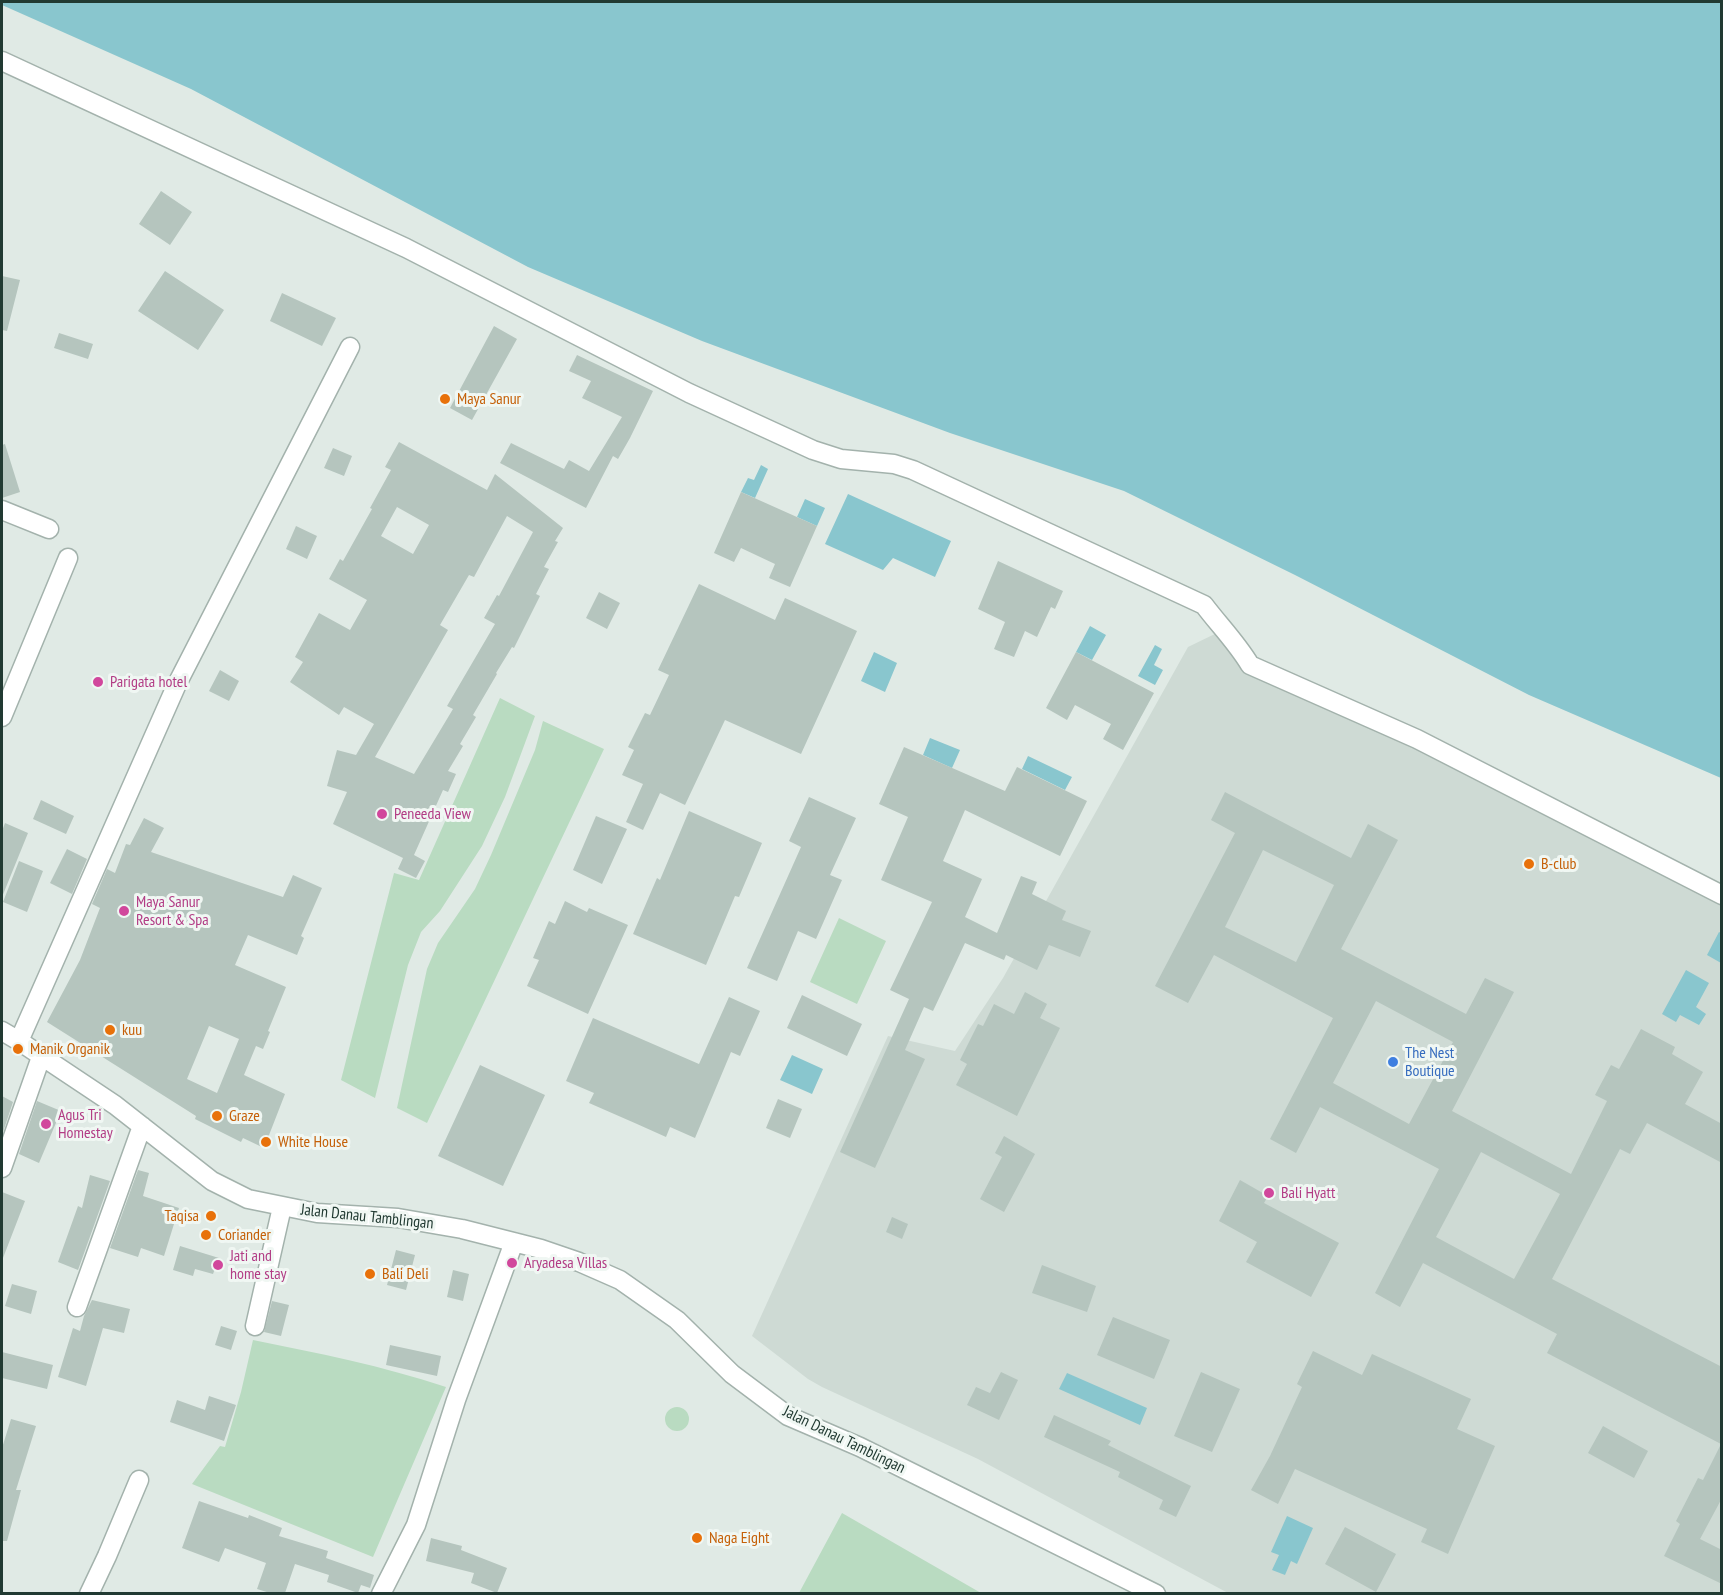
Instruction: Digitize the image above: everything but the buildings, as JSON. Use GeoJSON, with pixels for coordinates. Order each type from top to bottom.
{"type":"FeatureCollection","features":[{"type":"Feature","properties":{"kind":"street"},"geometry":{"type":"LineString","coordinates":[[2,61],[406,248],[689,393],[813,450],[841,459],[894,464],[913,470],[1204,605],[1251,665],[1417,739],[1722,895]]}},
{"type":"Feature","properties":{"kind":"street"},"geometry":{"type":"LineString","coordinates":[[19,1041],[177,684],[350,347]]}},
{"type":"Feature","properties":{"kind":"street"},"geometry":{"type":"LineString","coordinates":[[2,510],[49,529]]}},
{"type":"Feature","properties":{"kind":"street"},"geometry":{"type":"LineString","coordinates":[[2,717],[68,558]]}},
{"type":"Feature","properties":{"kind":"street","name":"Jalan Danau Tamblingan"},"geometry":{"type":"LineString","coordinates":[[2,1031],[115,1105],[213,1181],[248,1199],[317,1213],[398,1218],[444,1226],[514,1242],[570,1259],[620,1280],[677,1320],[732,1374],[788,1416],[880,1456],[1156,1593]]}},
{"type":"Feature","properties":{"kind":"street"},"geometry":{"type":"LineString","coordinates":[[2,1168],[41,1057]]}},
{"type":"Feature","properties":{"kind":"street"},"geometry":{"type":"LineString","coordinates":[[77,1307],[142,1125]]}},
{"type":"Feature","properties":{"kind":"street"},"geometry":{"type":"LineString","coordinates":[[255,1326],[282,1207]]}},
{"type":"Feature","properties":{"kind":"street"},"geometry":{"type":"LineString","coordinates":[[381,1593],[416,1525],[456,1400],[514,1242]]}},
{"type":"Feature","properties":{"kind":"street"},"geometry":{"type":"LineString","coordinates":[[88,1593],[107,1556],[139,1480]]}},
{"type":"Feature","properties":{"kind":"shaded area","name":"Bali Hyatt"},"geometry":{"type":"Polygon","coordinates":[[[1223,630],[1251,665],[1721,895],[1721,1593],[1228,1593],[978,1459],[822,1387],[752,1336],[888,1036],[955,1051],[1003,978],[1188,647],[1223,630]]]}},
{"type":"Feature","properties":{"kind":"green space"},"geometry":{"type":"Polygon","coordinates":[[[500,698],[535,716],[505,797],[482,846],[440,911],[421,932],[408,965],[375,1098],[341,1080],[394,873],[419,880],[500,698]]]}},
{"type":"Feature","properties":{"kind":"green space"},"geometry":{"type":"Polygon","coordinates":[[[543,721],[604,749],[427,1123],[397,1108],[427,969],[438,943],[475,889],[491,855],[535,750],[543,721]]]}},
{"type":"Feature","properties":{"kind":"green space"},"geometry":{"type":"Polygon","coordinates":[[[839,918],[886,941],[857,1004],[810,982],[839,918]]]}},
{"type":"Feature","properties":{"kind":"green space"},"geometry":{"type":"Polygon","coordinates":[[[253,1340],[374,1366],[446,1387],[373,1557],[192,1484],[220,1446],[225,1447],[253,1340]]]}},
{"type":"Feature","properties":{"kind":"green space"},"geometry":{"type":"Polygon","coordinates":[[[677,1407],[686,1410],[689,1419],[686,1428],[677,1431],[668,1428],[665,1419],[668,1410],[677,1407]]]}},
{"type":"Feature","properties":{"kind":"green space"},"geometry":{"type":"Polygon","coordinates":[[[842,1513],[981,1593],[799,1593],[842,1513]]]}},
{"type":"Feature","properties":{"kind":"water"},"geometry":{"type":"Polygon","coordinates":[[[2,2],[1721,2],[1721,778],[1529,695],[1295,575],[1124,491],[950,433],[702,341],[528,267],[191,89],[2,5],[2,2]]]}},
{"type":"Feature","properties":{"kind":"water"},"geometry":{"type":"Polygon","coordinates":[[[761,465],[768,469],[755,498],[741,492],[748,478],[754,480],[761,465]]]}},
{"type":"Feature","properties":{"kind":"water"},"geometry":{"type":"Polygon","coordinates":[[[848,494],[951,541],[935,577],[893,558],[883,570],[825,544],[848,494]]]}},
{"type":"Feature","properties":{"kind":"water"},"geometry":{"type":"Polygon","coordinates":[[[805,499],[825,508],[817,526],[797,517],[805,499]]]}},
{"type":"Feature","properties":{"kind":"water"},"geometry":{"type":"Polygon","coordinates":[[[1090,626],[1106,635],[1092,660],[1076,652],[1090,626]]]}},
{"type":"Feature","properties":{"kind":"water"},"geometry":{"type":"Polygon","coordinates":[[[1155,645],[1162,649],[1154,665],[1163,670],[1155,685],[1138,676],[1155,645]]]}},
{"type":"Feature","properties":{"kind":"water"},"geometry":{"type":"Polygon","coordinates":[[[874,652],[897,663],[885,692],[861,681],[874,652]]]}},
{"type":"Feature","properties":{"kind":"water"},"geometry":{"type":"Polygon","coordinates":[[[930,738],[960,750],[952,768],[923,755],[930,738]]]}},
{"type":"Feature","properties":{"kind":"water"},"geometry":{"type":"Polygon","coordinates":[[[1028,756],[1072,777],[1065,790],[1022,769],[1028,756]]]}},
{"type":"Feature","properties":{"kind":"water"},"geometry":{"type":"Polygon","coordinates":[[[1719,932],[1721,933],[1721,963],[1707,955],[1719,932]]]}},
{"type":"Feature","properties":{"kind":"water"},"geometry":{"type":"Polygon","coordinates":[[[1686,970],[1709,983],[1696,1007],[1706,1014],[1699,1025],[1680,1015],[1676,1022],[1662,1014],[1686,970]]]}},
{"type":"Feature","properties":{"kind":"water"},"geometry":{"type":"Polygon","coordinates":[[[792,1055],[823,1069],[812,1094],[780,1080],[792,1055]]]}},
{"type":"Feature","properties":{"kind":"water"},"geometry":{"type":"Polygon","coordinates":[[[1067,1373],[1147,1408],[1140,1425],[1059,1389],[1067,1373]]]}},
{"type":"Feature","properties":{"kind":"water"},"geometry":{"type":"Polygon","coordinates":[[[1287,1516],[1313,1528],[1297,1564],[1291,1561],[1285,1575],[1272,1570],[1279,1555],[1271,1552],[1287,1516]]]}},
{"type":"Feature","properties":{"kind":"place","name":"Maya Sanur"},"geometry":{"type":"Point","coordinates":[445,399]}},
{"type":"Feature","properties":{"kind":"place","name":"Parigata hotel"},"geometry":{"type":"Point","coordinates":[98,682]}},
{"type":"Feature","properties":{"kind":"place","name":"Peneeda View"},"geometry":{"type":"Point","coordinates":[382,814]}},
{"type":"Feature","properties":{"kind":"place","name":"B-club"},"geometry":{"type":"Point","coordinates":[1529,864]}},
{"type":"Feature","properties":{"kind":"place","name":"Maya Sanur Resort & Spa"},"geometry":{"type":"Point","coordinates":[124,911]}},
{"type":"Feature","properties":{"kind":"place","name":"kuu"},"geometry":{"type":"Point","coordinates":[110,1030]}},
{"type":"Feature","properties":{"kind":"place","name":"Manik Organik"},"geometry":{"type":"Point","coordinates":[18,1049]}},
{"type":"Feature","properties":{"kind":"place","name":"The Nest Boutique"},"geometry":{"type":"Point","coordinates":[1393,1062]}},
{"type":"Feature","properties":{"kind":"place","name":"Graze"},"geometry":{"type":"Point","coordinates":[217,1116]}},
{"type":"Feature","properties":{"kind":"place","name":"Agus Tri Homestay"},"geometry":{"type":"Point","coordinates":[46,1124]}},
{"type":"Feature","properties":{"kind":"place","name":"White House"},"geometry":{"type":"Point","coordinates":[266,1142]}},
{"type":"Feature","properties":{"kind":"place","name":"Bali Hyatt"},"geometry":{"type":"Point","coordinates":[1269,1193]}},
{"type":"Feature","properties":{"kind":"place","name":"Taqisa"},"geometry":{"type":"Point","coordinates":[211,1216]}},
{"type":"Feature","properties":{"kind":"place","name":"Coriander"},"geometry":{"type":"Point","coordinates":[206,1235]}},
{"type":"Feature","properties":{"kind":"place","name":"Aryadesa Villas"},"geometry":{"type":"Point","coordinates":[512,1263]}},
{"type":"Feature","properties":{"kind":"place","name":"Jati and home stay"},"geometry":{"type":"Point","coordinates":[218,1265]}},
{"type":"Feature","properties":{"kind":"place","name":"Bali Deli"},"geometry":{"type":"Point","coordinates":[370,1274]}},
{"type":"Feature","properties":{"kind":"place","name":"Naga Eight"},"geometry":{"type":"Point","coordinates":[697,1538]}}]}
